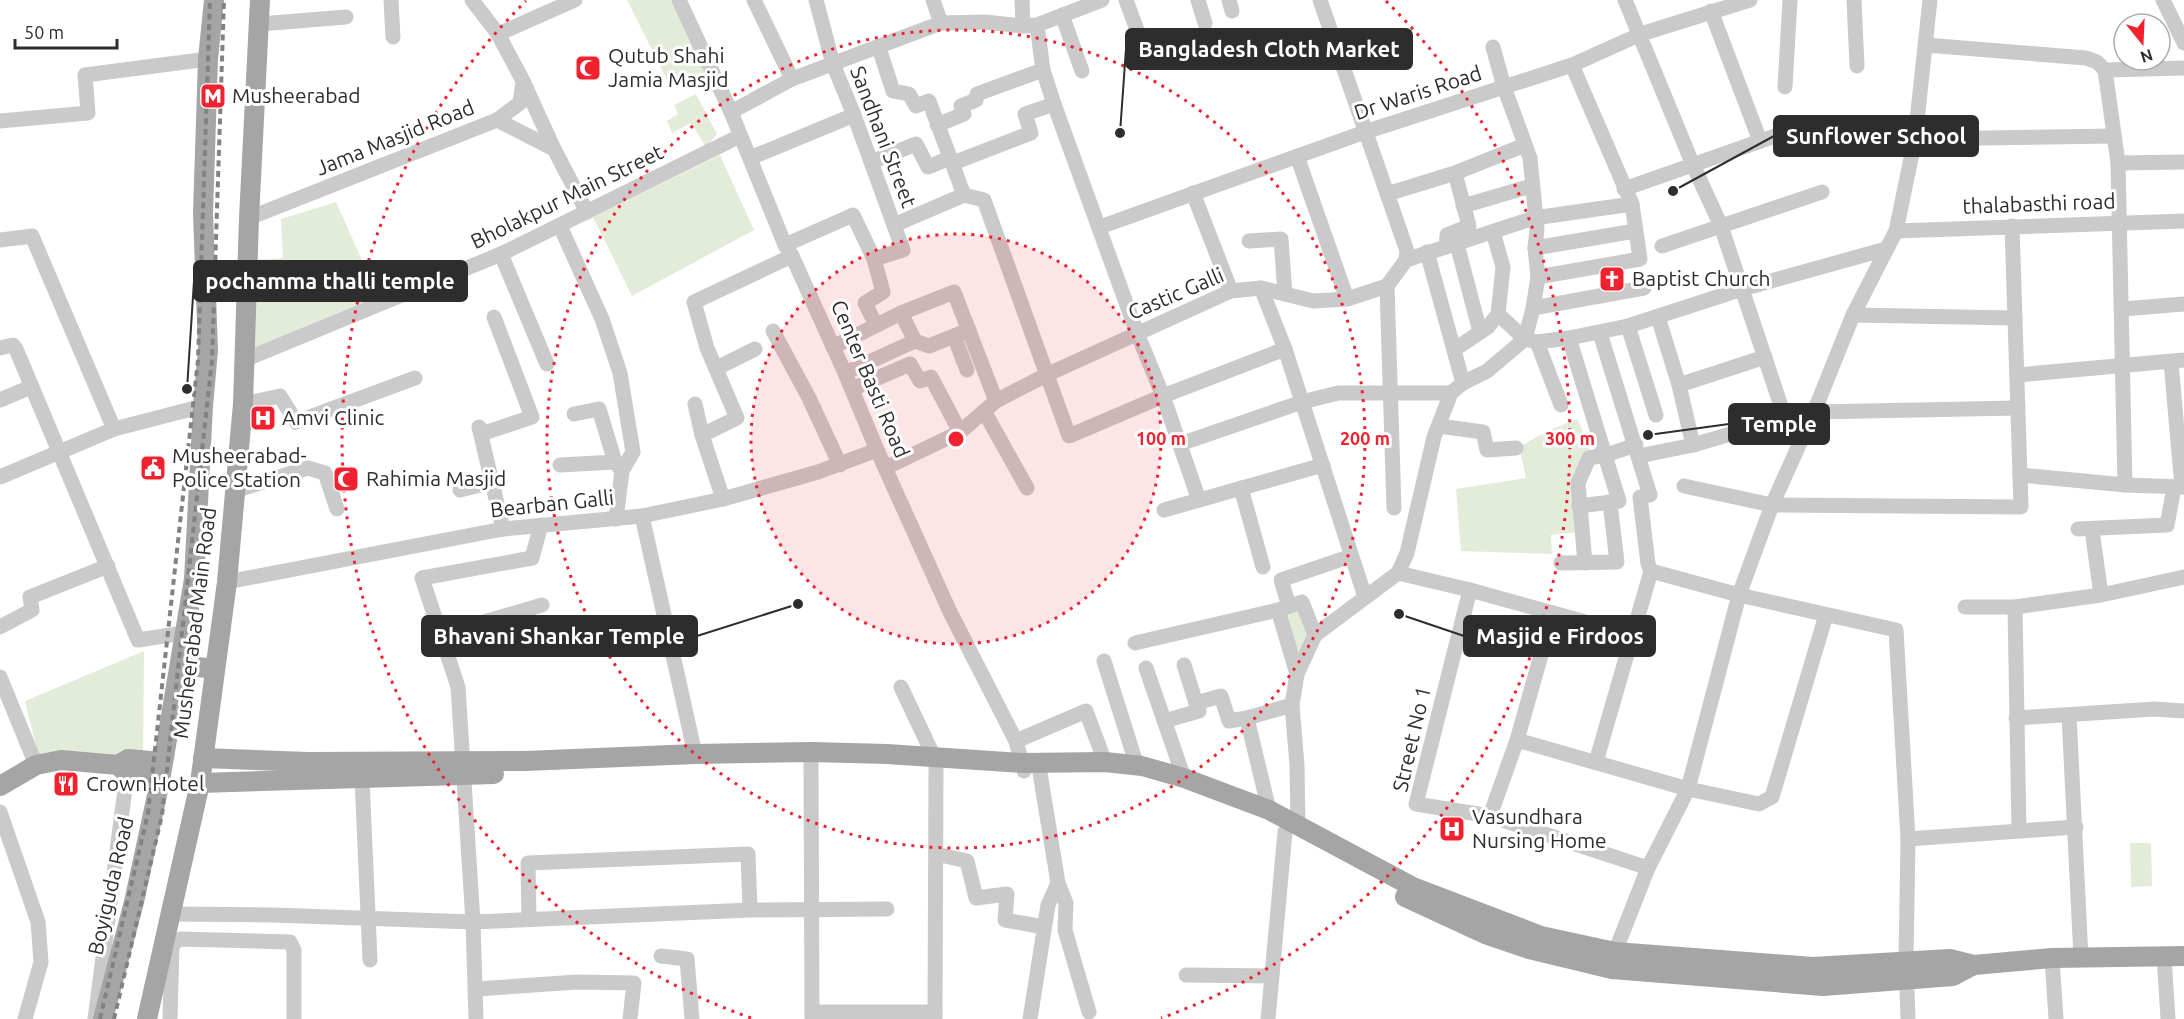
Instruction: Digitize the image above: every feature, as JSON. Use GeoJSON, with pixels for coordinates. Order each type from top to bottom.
{"type":"FeatureCollection","features":[{"type":"Feature","properties":{"kind":"main road","name":"Musheerabad Main Road"},"geometry":{"type":"LineString","coordinates":[[161,772],[194,579],[198,531],[203,406],[208,350],[203,213],[208,59],[214,0]]}},
{"type":"Feature","properties":{"kind":"main road","name":"Musheerabad Main Road"},"geometry":{"type":"LineString","coordinates":[[200,783],[227,582],[243,404],[249,218],[261,0]]}},
{"type":"Feature","properties":{"kind":"main road"},"geometry":{"type":"LineString","coordinates":[[199,501],[234,497]]}},
{"type":"Feature","properties":{"kind":"main road"},"geometry":{"type":"LineString","coordinates":[[198,531],[231,534]]}},
{"type":"Feature","properties":{"kind":"main road"},"geometry":{"type":"LineString","coordinates":[[180,664],[215,669]]}},
{"type":"Feature","properties":{"kind":"main road"},"geometry":{"type":"LineString","coordinates":[[160,1011],[172,914],[200,783],[362,778],[463,768],[695,754],[811,752],[1140,778],[1183,788],[1292,829]]}},
{"type":"Feature","properties":{"kind":"main road"},"geometry":{"type":"LineString","coordinates":[[203,758],[463,768],[935,763]]}},
{"type":"Feature","properties":{"kind":"main road"},"geometry":{"type":"LineString","coordinates":[[0,786],[36,765],[61,760],[122,770],[161,772]]}},
{"type":"Feature","properties":{"kind":"main road"},"geometry":{"type":"LineString","coordinates":[[1029,769],[1105,762],[1137,766],[1184,778],[1269,810],[1321,854],[1407,898],[1485,934],[1529,949],[1812,985],[1907,971],[1953,976],[1974,965],[2052,958],[2184,956]]}},
{"type":"Feature","properties":{"kind":"main road","name":"Boyiguda Road"},"geometry":{"type":"LineString","coordinates":[[103,1019],[134,902],[161,772]]}},
{"type":"Feature","properties":{"kind":"street"},"geometry":{"type":"LineString","coordinates":[[391,0],[393,37]]}},
{"type":"Feature","properties":{"kind":"street"},"geometry":{"type":"LineString","coordinates":[[472,0],[498,34],[587,212]]}},
{"type":"Feature","properties":{"kind":"street"},"geometry":{"type":"LineString","coordinates":[[498,34],[575,0]]}},
{"type":"Feature","properties":{"kind":"street","name":"Center Basti Road"},"geometry":{"type":"LineString","coordinates":[[679,0],[731,112],[788,251],[846,373],[877,450],[950,612],[1029,769],[1058,883],[1066,903],[1065,930],[1089,1012]]}},
{"type":"Feature","properties":{"kind":"street"},"geometry":{"type":"LineString","coordinates":[[754,0],[792,79]]}},
{"type":"Feature","properties":{"kind":"street","name":"Sandhani Street"},"geometry":{"type":"LineString","coordinates":[[816,0],[833,64],[903,250],[874,259]]}},
{"type":"Feature","properties":{"kind":"street"},"geometry":{"type":"LineString","coordinates":[[933,0],[941,23]]}},
{"type":"Feature","properties":{"kind":"street"},"geometry":{"type":"LineString","coordinates":[[1022,0],[1054,104],[1137,333],[1163,396],[1199,500]]}},
{"type":"Feature","properties":{"kind":"street"},"geometry":{"type":"LineString","coordinates":[[731,112],[792,79],[941,23],[985,22],[1030,25],[1102,0]]}},
{"type":"Feature","properties":{"kind":"street"},"geometry":{"type":"LineString","coordinates":[[1126,0],[1144,48]]}},
{"type":"Feature","properties":{"kind":"street"},"geometry":{"type":"LineString","coordinates":[[1198,0],[1204,22]]}},
{"type":"Feature","properties":{"kind":"street"},"geometry":{"type":"LineString","coordinates":[[1320,0],[1407,251],[1406,260],[1387,286],[1394,508]]}},
{"type":"Feature","properties":{"kind":"street"},"geometry":{"type":"LineString","coordinates":[[1625,0],[1641,34],[1693,165],[1721,226],[1785,418],[1799,441]]}},
{"type":"Feature","properties":{"kind":"street","name":"Dr Waris Road"},"geometry":{"type":"LineString","coordinates":[[1100,226],[1365,132],[1572,65],[1641,34],[1749,0]]}},
{"type":"Feature","properties":{"kind":"street"},"geometry":{"type":"LineString","coordinates":[[1785,87],[1790,0]]}},
{"type":"Feature","properties":{"kind":"street"},"geometry":{"type":"LineString","coordinates":[[1854,0],[1857,66]]}},
{"type":"Feature","properties":{"kind":"street"},"geometry":{"type":"LineString","coordinates":[[1614,960],[1648,868],[1688,789],[1739,595],[1772,505],[1814,412],[1853,315],[1896,231],[1915,139],[1930,0]]}},
{"type":"Feature","properties":{"kind":"street"},"geometry":{"type":"LineString","coordinates":[[2163,0],[2184,43]]}},
{"type":"Feature","properties":{"kind":"street"},"geometry":{"type":"LineString","coordinates":[[1711,11],[1760,141]]}},
{"type":"Feature","properties":{"kind":"street"},"geometry":{"type":"LineString","coordinates":[[1062,15],[1082,71]]}},
{"type":"Feature","properties":{"kind":"street"},"geometry":{"type":"LineString","coordinates":[[260,24],[346,17]]}},
{"type":"Feature","properties":{"kind":"street"},"geometry":{"type":"LineString","coordinates":[[1926,45],[2086,58],[2097,62],[2105,70],[2118,163],[2123,309],[2125,485]]}},
{"type":"Feature","properties":{"kind":"street"},"geometry":{"type":"LineString","coordinates":[[1493,47],[1504,87],[1530,158],[1534,218],[1537,229],[1535,248],[1538,277],[1531,341]]}},
{"type":"Feature","properties":{"kind":"street"},"geometry":{"type":"LineString","coordinates":[[879,48],[893,91],[909,94],[916,106],[928,101],[964,195]]}},
{"type":"Feature","properties":{"kind":"street"},"geometry":{"type":"LineString","coordinates":[[0,121],[88,113],[85,75],[208,59]]}},
{"type":"Feature","properties":{"kind":"street"},"geometry":{"type":"LineString","coordinates":[[1538,277],[1640,260],[1632,204],[1572,65]]}},
{"type":"Feature","properties":{"kind":"street"},"geometry":{"type":"LineString","coordinates":[[2105,70],[2184,68]]}},
{"type":"Feature","properties":{"kind":"street"},"geometry":{"type":"LineString","coordinates":[[937,125],[964,114],[961,106],[976,100],[977,94],[1043,70]]}},
{"type":"Feature","properties":{"kind":"street"},"geometry":{"type":"LineString","coordinates":[[497,120],[520,103],[523,81]]}},
{"type":"Feature","properties":{"kind":"street"},"geometry":{"type":"LineString","coordinates":[[871,162],[916,144],[928,167],[952,160],[1031,133],[1025,114],[1054,104]]}},
{"type":"Feature","properties":{"kind":"street"},"geometry":{"type":"LineString","coordinates":[[750,158],[854,115]]}},
{"type":"Feature","properties":{"kind":"street","name":"Jama Masjid Road"},"geometry":{"type":"LineString","coordinates":[[249,218],[497,120],[554,149]]}},
{"type":"Feature","properties":{"kind":"street"},"geometry":{"type":"LineString","coordinates":[[1624,189],[1795,129],[1915,139],[2114,136]]}},
{"type":"Feature","properties":{"kind":"street","name":"Bholakpur Main Street"},"geometry":{"type":"LineString","coordinates":[[244,360],[501,254],[740,136]]}},
{"type":"Feature","properties":{"kind":"street"},"geometry":{"type":"LineString","coordinates":[[1387,194],[1455,173],[1525,145]]}},
{"type":"Feature","properties":{"kind":"street"},"geometry":{"type":"LineString","coordinates":[[1298,156],[1347,299]]}},
{"type":"Feature","properties":{"kind":"street"},"geometry":{"type":"LineString","coordinates":[[2118,163],[2184,162]]}},
{"type":"Feature","properties":{"kind":"street"},"geometry":{"type":"LineString","coordinates":[[1455,173],[1469,226],[1448,235],[1480,332]]}},
{"type":"Feature","properties":{"kind":"street"},"geometry":{"type":"LineString","coordinates":[[1463,206],[1531,186]]}},
{"type":"Feature","properties":{"kind":"street"},"geometry":{"type":"LineString","coordinates":[[1662,246],[1822,192]]}},
{"type":"Feature","properties":{"kind":"street"},"geometry":{"type":"LineString","coordinates":[[1193,194],[1231,291]]}},
{"type":"Feature","properties":{"kind":"street"},"geometry":{"type":"LineString","coordinates":[[894,225],[964,195],[984,200],[1069,436],[1163,396],[1285,349]]}},
{"type":"Feature","properties":{"kind":"street"},"geometry":{"type":"LineString","coordinates":[[1406,260],[1534,218],[1632,204]]}},
{"type":"Feature","properties":{"kind":"street"},"geometry":{"type":"LineString","coordinates":[[702,435],[737,418],[707,348],[694,302],[853,214],[874,259],[883,292],[865,303],[876,326]]}},
{"type":"Feature","properties":{"kind":"street","name":"thalabasthi road"},"geometry":{"type":"LineString","coordinates":[[1896,231],[2184,221]]}},
{"type":"Feature","properties":{"kind":"street"},"geometry":{"type":"LineString","coordinates":[[560,226],[602,319],[620,373],[633,452],[618,467],[560,465]]}},
{"type":"Feature","properties":{"kind":"street"},"geometry":{"type":"LineString","coordinates":[[1684,486],[1772,505],[2021,507],[2012,226]]}},
{"type":"Feature","properties":{"kind":"street"},"geometry":{"type":"LineString","coordinates":[[1535,248],[1635,231]]}},
{"type":"Feature","properties":{"kind":"street"},"geometry":{"type":"LineString","coordinates":[[1455,350],[1488,327],[1498,314],[1503,267],[1492,232]]}},
{"type":"Feature","properties":{"kind":"street"},"geometry":{"type":"LineString","coordinates":[[0,240],[32,236],[114,429]]}},
{"type":"Feature","properties":{"kind":"street"},"geometry":{"type":"LineString","coordinates":[[1249,241],[1281,238],[1285,294]]}},
{"type":"Feature","properties":{"kind":"street"},"geometry":{"type":"LineString","coordinates":[[1268,1019],[1292,829],[1297,765],[1292,705],[1297,674],[1315,635],[1398,573],[1407,553],[1434,437],[1450,393],[1531,341],[1569,338],[1628,326],[1742,289],[1886,249]]}},
{"type":"Feature","properties":{"kind":"street"},"geometry":{"type":"LineString","coordinates":[[1427,252],[1463,383]]}},
{"type":"Feature","properties":{"kind":"street"},"geometry":{"type":"LineString","coordinates":[[501,254],[547,364]]}},
{"type":"Feature","properties":{"kind":"street","name":"Castic Galli"},"geometry":{"type":"LineString","coordinates":[[885,468],[960,432],[990,406],[1046,375],[1231,291],[1261,288],[1313,301],[1347,299],[1387,286]]}},
{"type":"Feature","properties":{"kind":"street"},"geometry":{"type":"LineString","coordinates":[[1261,288],[1285,349],[1365,597]]}},
{"type":"Feature","properties":{"kind":"street"},"geometry":{"type":"LineString","coordinates":[[1533,308],[1644,288]]}},
{"type":"Feature","properties":{"kind":"street"},"geometry":{"type":"LineString","coordinates":[[833,347],[901,314],[954,292],[967,370]]}},
{"type":"Feature","properties":{"kind":"street"},"geometry":{"type":"LineString","coordinates":[[2123,309],[2184,304]]}},
{"type":"Feature","properties":{"kind":"street"},"geometry":{"type":"LineString","coordinates":[[901,314],[915,341],[929,346],[962,333]]}},
{"type":"Feature","properties":{"kind":"street"},"geometry":{"type":"LineString","coordinates":[[1498,314],[1531,341],[1561,405]]}},
{"type":"Feature","properties":{"kind":"street"},"geometry":{"type":"LineString","coordinates":[[1853,315],[2015,318]]}},
{"type":"Feature","properties":{"kind":"street"},"geometry":{"type":"LineString","coordinates":[[494,317],[532,417],[480,430],[503,529]]}},
{"type":"Feature","properties":{"kind":"street"},"geometry":{"type":"LineString","coordinates":[[1658,317],[1679,384],[1693,445]]}},
{"type":"Feature","properties":{"kind":"street"},"geometry":{"type":"LineString","coordinates":[[1628,326],[1656,415]]}},
{"type":"Feature","properties":{"kind":"street"},"geometry":{"type":"LineString","coordinates":[[772,331],[809,398],[840,465]]}},
{"type":"Feature","properties":{"kind":"street"},"geometry":{"type":"LineString","coordinates":[[962,333],[990,406],[1027,488]]}},
{"type":"Feature","properties":{"kind":"street"},"geometry":{"type":"LineString","coordinates":[[1596,762],[1651,571],[1648,564],[1640,497],[1650,495],[1638,450],[1600,333]]}},
{"type":"Feature","properties":{"kind":"street"},"geometry":{"type":"LineString","coordinates":[[1569,338],[1619,501],[1579,506]]}},
{"type":"Feature","properties":{"kind":"street"},"geometry":{"type":"LineString","coordinates":[[846,373],[915,341]]}},
{"type":"Feature","properties":{"kind":"street"},"geometry":{"type":"LineString","coordinates":[[0,348],[13,345],[138,640],[184,633]]}},
{"type":"Feature","properties":{"kind":"street"},"geometry":{"type":"LineString","coordinates":[[717,368],[755,349]]}},
{"type":"Feature","properties":{"kind":"street"},"geometry":{"type":"LineString","coordinates":[[1679,384],[1765,357]]}},
{"type":"Feature","properties":{"kind":"street"},"geometry":{"type":"LineString","coordinates":[[2017,375],[2177,361],[2181,424],[2180,488],[2167,525],[2085,529],[2101,595]]}},
{"type":"Feature","properties":{"kind":"street"},"geometry":{"type":"LineString","coordinates":[[852,389],[909,364],[920,381],[931,377],[960,432]]}},
{"type":"Feature","properties":{"kind":"street"},"geometry":{"type":"LineString","coordinates":[[243,404],[280,396],[296,422],[416,378]]}},
{"type":"Feature","properties":{"kind":"street"},"geometry":{"type":"LineString","coordinates":[[0,400],[31,387]]}},
{"type":"Feature","properties":{"kind":"street"},"geometry":{"type":"LineString","coordinates":[[1180,444],[1302,402],[1338,393],[1450,393]]}},
{"type":"Feature","properties":{"kind":"street"},"geometry":{"type":"LineString","coordinates":[[695,404],[702,435],[723,499]]}},
{"type":"Feature","properties":{"kind":"street"},"geometry":{"type":"LineString","coordinates":[[0,477],[114,429],[203,406]]}},
{"type":"Feature","properties":{"kind":"street"},"geometry":{"type":"LineString","coordinates":[[1814,412],[2018,408]]}},
{"type":"Feature","properties":{"kind":"street"},"geometry":{"type":"LineString","coordinates":[[574,414],[599,409],[618,467],[616,519]]}},
{"type":"Feature","properties":{"kind":"street"},"geometry":{"type":"LineString","coordinates":[[1584,563],[1578,483],[1589,458],[1638,450],[1693,445],[1785,418]]}},
{"type":"Feature","properties":{"kind":"street"},"geometry":{"type":"LineString","coordinates":[[1439,426],[1483,432],[1487,450],[1516,448]]}},
{"type":"Feature","properties":{"kind":"street","name":"Bearban Galli"},"geometry":{"type":"LineString","coordinates":[[227,582],[503,529],[642,516],[723,499],[840,465],[877,450]]}},
{"type":"Feature","properties":{"kind":"street"},"geometry":{"type":"LineString","coordinates":[[1164,510],[1323,465]]}},
{"type":"Feature","properties":{"kind":"street"},"geometry":{"type":"LineString","coordinates":[[234,497],[308,468],[325,473],[338,509]]}},
{"type":"Feature","properties":{"kind":"street"},"geometry":{"type":"LineString","coordinates":[[2020,475],[2180,488]]}},
{"type":"Feature","properties":{"kind":"street"},"geometry":{"type":"LineString","coordinates":[[460,490],[492,482]]}},
{"type":"Feature","properties":{"kind":"street"},"geometry":{"type":"LineString","coordinates":[[1241,488],[1263,567]]}},
{"type":"Feature","properties":{"kind":"street"},"geometry":{"type":"LineString","coordinates":[[1561,563],[1617,562],[1610,503]]}},
{"type":"Feature","properties":{"kind":"street"},"geometry":{"type":"LineString","coordinates":[[642,516],[695,754]]}},
{"type":"Feature","properties":{"kind":"street"},"geometry":{"type":"LineString","coordinates":[[476,1019],[458,687],[422,578],[532,558],[541,525]]}},
{"type":"Feature","properties":{"kind":"street"},"geometry":{"type":"LineString","coordinates":[[1297,674],[1283,608],[1281,580],[1351,556]]}},
{"type":"Feature","properties":{"kind":"street"},"geometry":{"type":"LineString","coordinates":[[0,627],[32,610],[30,597],[108,566]]}},
{"type":"Feature","properties":{"kind":"street"},"geometry":{"type":"LineString","coordinates":[[1651,571],[1739,595],[1896,630],[1908,839],[1908,1019]]}},
{"type":"Feature","properties":{"kind":"street"},"geometry":{"type":"LineString","coordinates":[[1398,573],[1633,635]]}},
{"type":"Feature","properties":{"kind":"street"},"geometry":{"type":"LineString","coordinates":[[1965,607],[2015,607],[2101,595],[2184,577]]}},
{"type":"Feature","properties":{"kind":"street","name":"Street No 1"},"geometry":{"type":"LineString","coordinates":[[1470,591],[1416,804],[1490,816],[1648,868]]}},
{"type":"Feature","properties":{"kind":"street"},"geometry":{"type":"LineString","coordinates":[[1136,643],[1302,602],[1315,635]]}},
{"type":"Feature","properties":{"kind":"street"},"geometry":{"type":"LineString","coordinates":[[441,634],[542,605]]}},
{"type":"Feature","properties":{"kind":"street"},"geometry":{"type":"LineString","coordinates":[[2015,607],[2019,830]]}},
{"type":"Feature","properties":{"kind":"street"},"geometry":{"type":"LineString","coordinates":[[1490,816],[1517,740],[1552,613]]}},
{"type":"Feature","properties":{"kind":"street"},"geometry":{"type":"LineString","coordinates":[[1517,740],[1688,789],[1759,804],[1772,797],[1826,615]]}},
{"type":"Feature","properties":{"kind":"street"},"geometry":{"type":"LineString","coordinates":[[1104,661],[1137,766]]}},
{"type":"Feature","properties":{"kind":"street"},"geometry":{"type":"LineString","coordinates":[[1164,722],[1199,711],[1184,665]]}},
{"type":"Feature","properties":{"kind":"street"},"geometry":{"type":"LineString","coordinates":[[1146,668],[1184,778]]}},
{"type":"Feature","properties":{"kind":"street"},"geometry":{"type":"LineString","coordinates":[[0,677],[36,765]]}},
{"type":"Feature","properties":{"kind":"street"},"geometry":{"type":"LineString","coordinates":[[811,764],[812,1016],[935,1016],[935,763],[902,687]]}},
{"type":"Feature","properties":{"kind":"street"},"geometry":{"type":"LineString","coordinates":[[1196,703],[1221,696],[1229,721],[1292,705]]}},
{"type":"Feature","properties":{"kind":"street"},"geometry":{"type":"LineString","coordinates":[[2016,718],[2154,709],[2184,711]]}},
{"type":"Feature","properties":{"kind":"street"},"geometry":{"type":"LineString","coordinates":[[1016,741],[1086,711],[1105,762]]}},
{"type":"Feature","properties":{"kind":"street"},"geometry":{"type":"LineString","coordinates":[[2069,714],[2081,958]]}},
{"type":"Feature","properties":{"kind":"street"},"geometry":{"type":"LineString","coordinates":[[1247,718],[1269,810]]}},
{"type":"Feature","properties":{"kind":"street"},"geometry":{"type":"LineString","coordinates":[[95,1019],[122,770]]}},
{"type":"Feature","properties":{"kind":"street"},"geometry":{"type":"LineString","coordinates":[[362,778],[370,960]]}},
{"type":"Feature","properties":{"kind":"street"},"geometry":{"type":"LineString","coordinates":[[0,812],[38,922],[41,962],[25,1019]]}},
{"type":"Feature","properties":{"kind":"street"},"geometry":{"type":"LineString","coordinates":[[1908,839],[2076,827]]}},
{"type":"Feature","properties":{"kind":"street"},"geometry":{"type":"LineString","coordinates":[[529,919],[528,863],[736,854],[748,854],[750,910]]}},
{"type":"Feature","properties":{"kind":"street"},"geometry":{"type":"LineString","coordinates":[[936,854],[967,861],[976,898],[1007,894],[1005,920],[1044,927]]}},
{"type":"Feature","properties":{"kind":"street"},"geometry":{"type":"LineString","coordinates":[[1030,1019],[1048,905],[1058,883]]}},
{"type":"Feature","properties":{"kind":"street"},"geometry":{"type":"LineString","coordinates":[[172,914],[472,922],[750,910],[887,909]]}},
{"type":"Feature","properties":{"kind":"street"},"geometry":{"type":"LineString","coordinates":[[160,1011],[172,945],[175,941],[180,939],[281,941],[290,942],[294,950],[294,1019]]}},
{"type":"Feature","properties":{"kind":"street"},"geometry":{"type":"LineString","coordinates":[[661,956],[687,959],[692,1019]]}},
{"type":"Feature","properties":{"kind":"street"},"geometry":{"type":"LineString","coordinates":[[2164,956],[2168,1019]]}},
{"type":"Feature","properties":{"kind":"street"},"geometry":{"type":"LineString","coordinates":[[2052,958],[2056,1019]]}},
{"type":"Feature","properties":{"kind":"street"},"geometry":{"type":"LineString","coordinates":[[1186,975],[1272,976]]}},
{"type":"Feature","properties":{"kind":"street"},"geometry":{"type":"LineString","coordinates":[[476,989],[577,982],[634,984],[630,1019]]}},
{"type":"Feature","properties":{"kind":"green space"},"geometry":{"type":"Polygon","coordinates":[[[627,0],[671,0],[711,76],[694,85],[691,75],[670,86],[627,0]]]}},
{"type":"Feature","properties":{"kind":"green space"},"geometry":{"type":"Polygon","coordinates":[[[696,94],[717,134],[706,147],[691,123],[672,133],[667,121],[678,114],[674,105],[696,94]]]}},
{"type":"Feature","properties":{"kind":"green space"},"geometry":{"type":"Polygon","coordinates":[[[720,155],[754,230],[632,296],[593,217],[720,155]]]}},
{"type":"Feature","properties":{"kind":"green space"},"geometry":{"type":"Polygon","coordinates":[[[336,202],[379,298],[258,350],[243,347],[242,261],[283,258],[281,219],[336,202]]]}},
{"type":"Feature","properties":{"kind":"green space"},"geometry":{"type":"Polygon","coordinates":[[[1578,419],[1591,454],[1577,532],[1551,535],[1552,554],[1461,551],[1456,489],[1526,478],[1519,447],[1549,430],[1578,419]]]}},
{"type":"Feature","properties":{"kind":"green space"},"geometry":{"type":"Polygon","coordinates":[[[1301,606],[1311,635],[1298,653],[1284,611],[1301,606]]]}},
{"type":"Feature","properties":{"kind":"green space"},"geometry":{"type":"Polygon","coordinates":[[[144,651],[143,756],[38,754],[25,701],[144,651]]]}},
{"type":"Feature","properties":{"kind":"green space"},"geometry":{"type":"Polygon","coordinates":[[[2130,843],[2151,843],[2152,886],[2131,887],[2130,843]]]}},
{"type":"Feature","properties":{"kind":"railway"},"geometry":{"type":"LineString","coordinates":[[100,1019],[148,813],[198,360],[210,0]]}},
{"type":"Feature","properties":{"kind":"railway"},"geometry":{"type":"LineString","coordinates":[[114,1019],[162,815],[212,360],[224,0]]}},
{"type":"Feature","properties":{"kind":"place","name":"Qutub Shahi Jamia Masjid"},"geometry":{"type":"Point","coordinates":[588,68]}},
{"type":"Feature","properties":{"kind":"place","name":"Musheerabad"},"geometry":{"type":"Point","coordinates":[213,96]}},
{"type":"Feature","properties":{"kind":"place","name":"Bangladesh Cloth Market"},"geometry":{"type":"Point","coordinates":[1120,133]}},
{"type":"Feature","properties":{"kind":"place","name":"Sunflower School"},"geometry":{"type":"Point","coordinates":[1673,191]}},
{"type":"Feature","properties":{"kind":"place","name":"Baptist Church"},"geometry":{"type":"Point","coordinates":[1612,279]}},
{"type":"Feature","properties":{"kind":"place","name":"pochamma thalli temple"},"geometry":{"type":"Point","coordinates":[187,389]}},
{"type":"Feature","properties":{"kind":"place","name":"Amvi Clinic"},"geometry":{"type":"Point","coordinates":[263,418]}},
{"type":"Feature","properties":{"kind":"place","name":"Temple"},"geometry":{"type":"Point","coordinates":[1648,435]}},
{"type":"Feature","properties":{"kind":"place","name":"Musheerabad- Police Station"},"geometry":{"type":"Point","coordinates":[153,468]}},
{"type":"Feature","properties":{"kind":"place","name":"Rahimia Masjid"},"geometry":{"type":"Point","coordinates":[346,479]}},
{"type":"Feature","properties":{"kind":"place","name":"Bhavani Shankar Temple"},"geometry":{"type":"Point","coordinates":[798,604]}},
{"type":"Feature","properties":{"kind":"place","name":"Masjid e Firdoos"},"geometry":{"type":"Point","coordinates":[1399,614]}},
{"type":"Feature","properties":{"kind":"place","name":"Crown Hotel"},"geometry":{"type":"Point","coordinates":[66,784]}},
{"type":"Feature","properties":{"kind":"place","name":"Vasundhara Nursing Home"},"geometry":{"type":"Point","coordinates":[1452,829]}}]}
